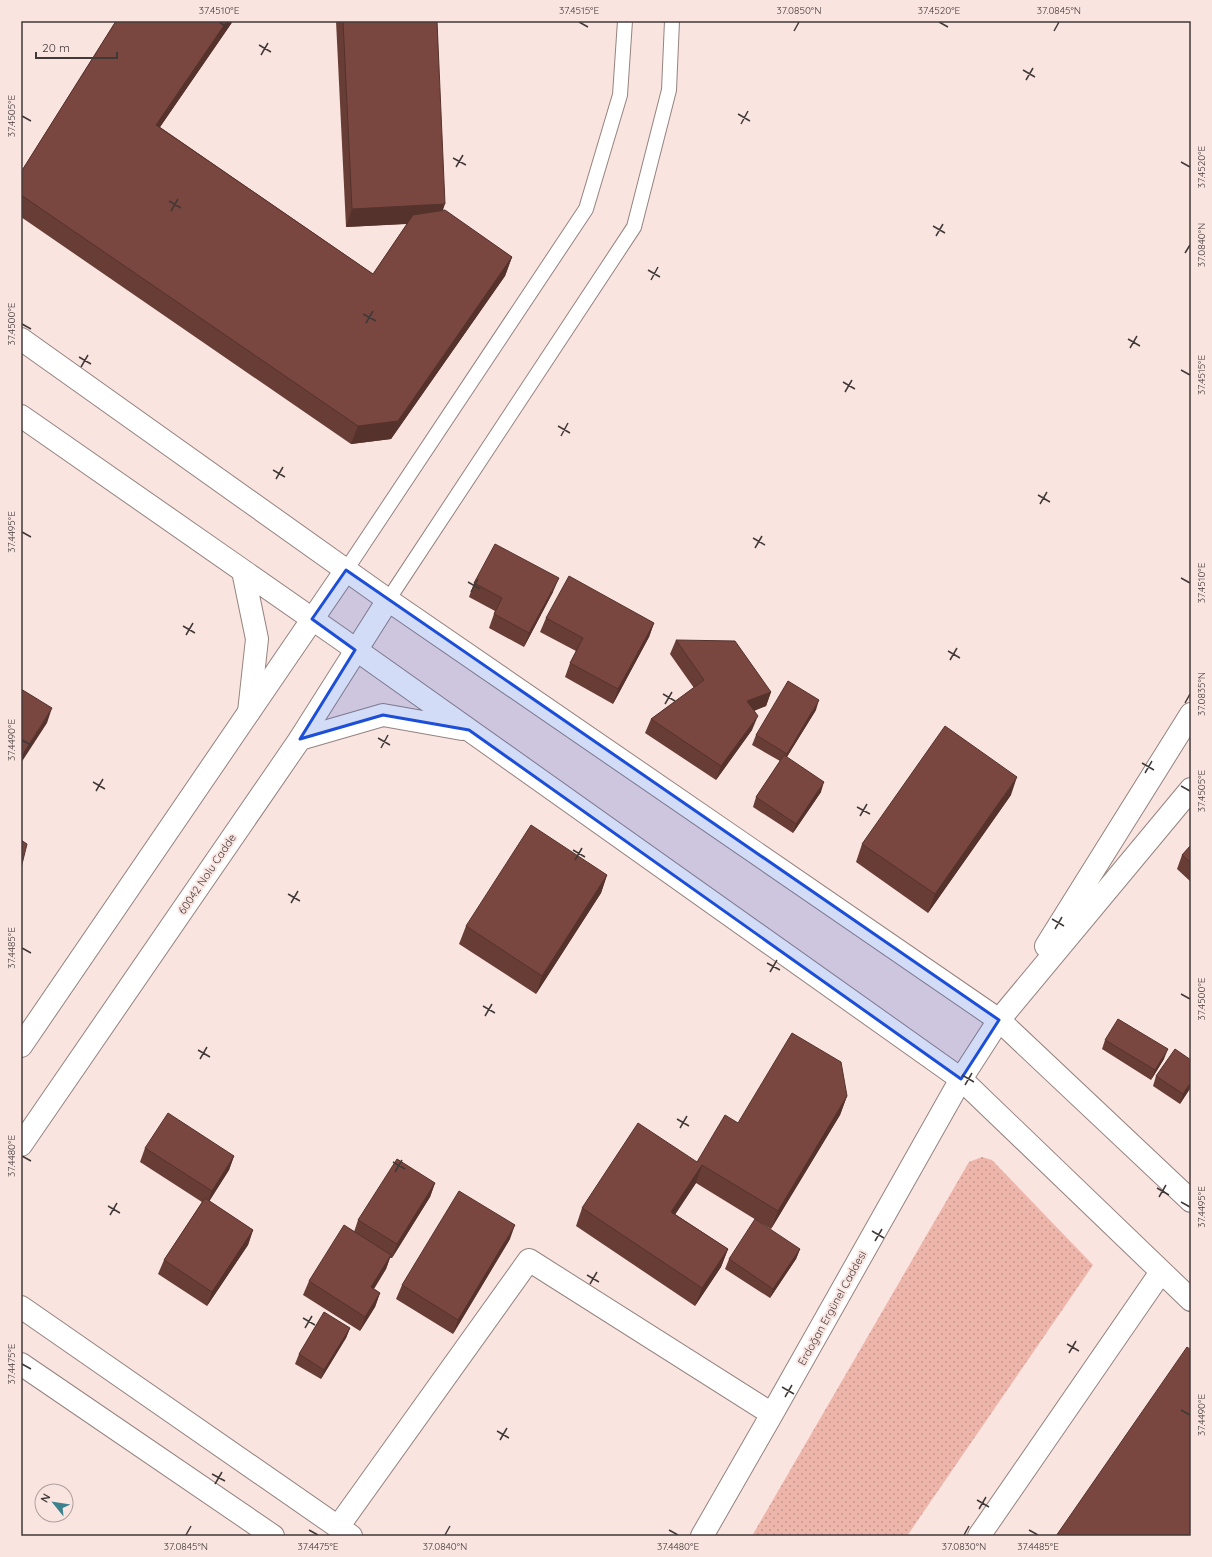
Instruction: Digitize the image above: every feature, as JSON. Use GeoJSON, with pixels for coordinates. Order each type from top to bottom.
{"type":"FeatureCollection","features":[{"type":"Feature","properties":{"kind":"street"},"geometry":{"type":"LineString","coordinates":[[21,340],[388,600],[999,1020],[1191,1200]]}},
{"type":"Feature","properties":{"kind":"street"},"geometry":{"type":"LineString","coordinates":[[21,416],[312,619],[961,1079],[1191,1300]]}},
{"type":"Feature","properties":{"kind":"street"},"geometry":{"type":"LineString","coordinates":[[21,1046],[346,570]]}},
{"type":"Feature","properties":{"kind":"street"},"geometry":{"type":"LineString","coordinates":[[243,571],[257,639],[249,712]]}},
{"type":"Feature","properties":{"kind":"street","name":"60042 Nolu Cadde"},"geometry":{"type":"LineString","coordinates":[[21,1145],[300,739],[388,600]]}},
{"type":"Feature","properties":{"kind":"street"},"geometry":{"type":"LineString","coordinates":[[999,1020],[1191,714]]}},
{"type":"Feature","properties":{"kind":"street"},"geometry":{"type":"LineString","coordinates":[[300,739],[383,715],[469,730]]}},
{"type":"Feature","properties":{"kind":"street"},"geometry":{"type":"LineString","coordinates":[[999,1020],[1191,789]]}},
{"type":"Feature","properties":{"kind":"street","name":"Erdoğan Ergünel Caddesi"},"geometry":{"type":"LineString","coordinates":[[702,1536],[961,1079],[999,1020]]}},
{"type":"Feature","properties":{"kind":"street"},"geometry":{"type":"LineString","coordinates":[[21,1307],[344,1532],[529,1260],[772,1414]]}},
{"type":"Feature","properties":{"kind":"street"},"geometry":{"type":"LineString","coordinates":[[979,1536],[1162,1272]]}},
{"type":"Feature","properties":{"kind":"street"},"geometry":{"type":"LineString","coordinates":[[21,1364],[273,1536]]}},
{"type":"Feature","properties":{"kind":"lane"},"geometry":{"type":"LineString","coordinates":[[346,570],[586,209],[620,95],[625,21]]}},
{"type":"Feature","properties":{"kind":"lane"},"geometry":{"type":"LineString","coordinates":[[388,600],[634,227],[668,90],[672,21]]}},
{"type":"Feature","properties":{"kind":"highlighted area"},"geometry":{"type":"Polygon","coordinates":[[[346,570],[999,1020],[961,1079],[469,730],[383,715],[300,739],[355,650],[312,619],[346,570]]]}},
{"type":"Feature","properties":{"kind":"shaded area"},"geometry":{"type":"Polygon","coordinates":[[[982,1157],[992,1160],[1093,1265],[907,1536],[752,1536],[969,1162],[982,1157]]]}},
{"type":"Feature","properties":{"kind":"building"},"geometry":{"type":"Polygon","coordinates":[[[116,21],[227,21],[156,125],[373,274],[413,215],[445,210],[512,257],[398,421],[358,426],[21,195],[21,172],[116,21]]]}},
{"type":"Feature","properties":{"kind":"building"},"geometry":{"type":"Polygon","coordinates":[[[343,21],[437,21],[445,204],[352,209],[343,21]]]}},
{"type":"Feature","properties":{"kind":"building"},"geometry":{"type":"Polygon","coordinates":[[[495,544],[559,578],[529,633],[494,614],[502,598],[474,583],[495,544]]]}},
{"type":"Feature","properties":{"kind":"building"},"geometry":{"type":"Polygon","coordinates":[[[569,576],[654,623],[618,689],[570,663],[583,638],[546,618],[569,576]]]}},
{"type":"Feature","properties":{"kind":"building"},"geometry":{"type":"Polygon","coordinates":[[[676,640],[735,641],[771,692],[747,701],[758,716],[721,766],[651,719],[704,680],[676,640]]]}},
{"type":"Feature","properties":{"kind":"building"},"geometry":{"type":"Polygon","coordinates":[[[788,681],[819,700],[787,754],[756,735],[788,681]]]}},
{"type":"Feature","properties":{"kind":"building"},"geometry":{"type":"Polygon","coordinates":[[[21,689],[52,708],[21,757],[21,689]]]}},
{"type":"Feature","properties":{"kind":"building"},"geometry":{"type":"Polygon","coordinates":[[[945,726],[1017,777],[935,894],[862,844],[945,726]]]}},
{"type":"Feature","properties":{"kind":"building"},"geometry":{"type":"Polygon","coordinates":[[[784,755],[824,782],[796,824],[756,797],[784,755]]]}},
{"type":"Feature","properties":{"kind":"building"},"geometry":{"type":"Polygon","coordinates":[[[531,825],[607,875],[542,976],[466,926],[531,825]]]}},
{"type":"Feature","properties":{"kind":"building"},"geometry":{"type":"Polygon","coordinates":[[[21,840],[27,844],[21,868],[21,840]]]}},
{"type":"Feature","properties":{"kind":"building"},"geometry":{"type":"Polygon","coordinates":[[[1191,845],[1191,863],[1182,855],[1191,845]]]}},
{"type":"Feature","properties":{"kind":"building"},"geometry":{"type":"Polygon","coordinates":[[[1118,1019],[1168,1049],[1155,1070],[1105,1040],[1118,1019]]]}},
{"type":"Feature","properties":{"kind":"building"},"geometry":{"type":"Polygon","coordinates":[[[792,1033],[841,1062],[847,1096],[778,1211],[702,1165],[671,1212],[728,1249],[702,1288],[582,1208],[638,1123],[697,1162],[725,1115],[738,1123],[792,1033]]]}},
{"type":"Feature","properties":{"kind":"building"},"geometry":{"type":"Polygon","coordinates":[[[1175,1049],[1191,1060],[1191,1082],[1183,1094],[1156,1076],[1175,1049]]]}},
{"type":"Feature","properties":{"kind":"building"},"geometry":{"type":"Polygon","coordinates":[[[168,1113],[234,1156],[212,1191],[145,1148],[168,1113]]]}},
{"type":"Feature","properties":{"kind":"building"},"geometry":{"type":"Polygon","coordinates":[[[397,1159],[435,1183],[397,1244],[358,1220],[397,1159]]]}},
{"type":"Feature","properties":{"kind":"building"},"geometry":{"type":"Polygon","coordinates":[[[459,1191],[515,1225],[458,1320],[402,1285],[459,1191]]]}},
{"type":"Feature","properties":{"kind":"building"},"geometry":{"type":"Polygon","coordinates":[[[205,1198],[253,1230],[212,1292],[164,1260],[205,1198]]]}},
{"type":"Feature","properties":{"kind":"building"},"geometry":{"type":"Polygon","coordinates":[[[755,1219],[800,1249],[773,1289],[729,1259],[755,1219]]]}},
{"type":"Feature","properties":{"kind":"building"},"geometry":{"type":"Polygon","coordinates":[[[344,1225],[391,1255],[371,1287],[380,1293],[365,1317],[309,1281],[344,1225]]]}},
{"type":"Feature","properties":{"kind":"building"},"geometry":{"type":"Polygon","coordinates":[[[324,1312],[350,1328],[324,1370],[299,1354],[324,1312]]]}},
{"type":"Feature","properties":{"kind":"building"},"geometry":{"type":"Polygon","coordinates":[[[1187,1347],[1191,1350],[1191,1536],[1056,1536],[1187,1347]]]}}]}
